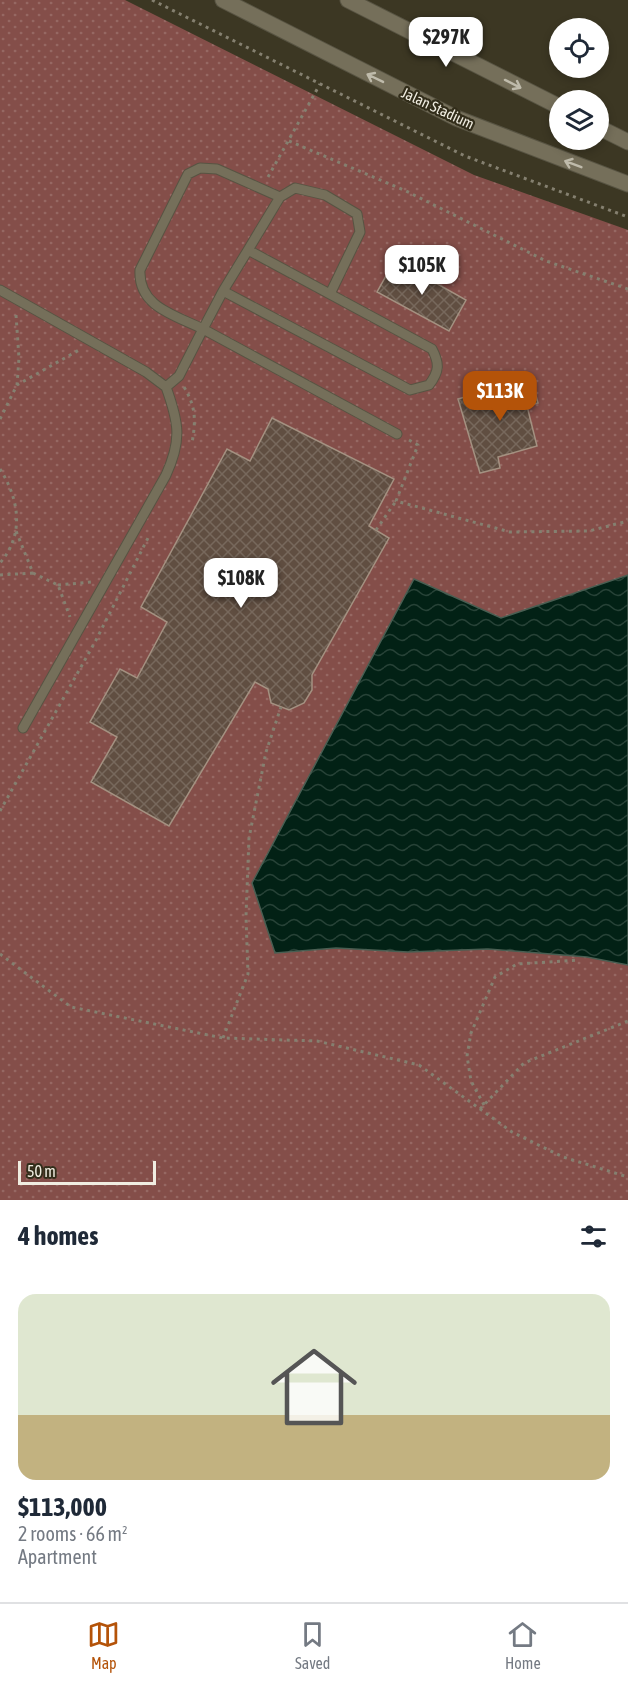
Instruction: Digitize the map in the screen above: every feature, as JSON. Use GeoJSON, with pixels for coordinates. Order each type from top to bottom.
{"type":"FeatureCollection","features":[{"type":"Feature","properties":{"kind":"main road","name":"Jalan Stadium"},"geometry":{"type":"LineString","coordinates":[[224,0],[456,118],[628,184]]}},
{"type":"Feature","properties":{"kind":"main road"},"geometry":{"type":"LineString","coordinates":[[348,0],[549,101]]}},
{"type":"Feature","properties":{"kind":"main road"},"geometry":{"type":"LineString","coordinates":[[609,132],[628,142]]}},
{"type":"Feature","properties":{"kind":"lane"},"geometry":{"type":"LineString","coordinates":[[280,197],[217,169],[200,168],[188,174],[141,270],[139,285],[152,304],[203,329],[397,434]]}},
{"type":"Feature","properties":{"kind":"lane"},"geometry":{"type":"LineString","coordinates":[[166,387],[179,376],[223,291],[280,197],[295,188],[325,195],[357,214],[360,232],[330,294]]}},
{"type":"Feature","properties":{"kind":"lane"},"geometry":{"type":"LineString","coordinates":[[223,291],[410,390],[429,385],[436,375],[439,362],[432,349],[248,250]]}},
{"type":"Feature","properties":{"kind":"lane"},"geometry":{"type":"LineString","coordinates":[[0,290],[166,387],[176,417],[178,434],[176,453],[166,475],[23,728]]}},
{"type":"Feature","properties":{"kind":"path"},"geometry":{"type":"LineString","coordinates":[[152,0],[465,156],[628,217]]}},
{"type":"Feature","properties":{"kind":"path"},"geometry":{"type":"LineString","coordinates":[[262,189],[320,84]]}},
{"type":"Feature","properties":{"kind":"path"},"geometry":{"type":"LineString","coordinates":[[289,141],[406,191],[546,261],[628,289]]}},
{"type":"Feature","properties":{"kind":"path"},"geometry":{"type":"LineString","coordinates":[[0,419],[17,385],[18,323],[11,297]]}},
{"type":"Feature","properties":{"kind":"path"},"geometry":{"type":"LineString","coordinates":[[17,385],[79,350],[98,346]]}},
{"type":"Feature","properties":{"kind":"path"},"geometry":{"type":"LineString","coordinates":[[376,530],[396,501],[418,445],[397,434]]}},
{"type":"Feature","properties":{"kind":"path"},"geometry":{"type":"LineString","coordinates":[[0,469],[11,488],[17,509],[16,531],[7,555],[0,563]]}},
{"type":"Feature","properties":{"kind":"path"},"geometry":{"type":"LineString","coordinates":[[396,501],[510,532],[589,531],[628,521]]}},
{"type":"Feature","properties":{"kind":"path"},"geometry":{"type":"LineString","coordinates":[[16,531],[33,573]]}},
{"type":"Feature","properties":{"kind":"path"},"geometry":{"type":"LineString","coordinates":[[0,575],[33,573],[58,585],[106,582]]}},
{"type":"Feature","properties":{"kind":"path"},"geometry":{"type":"LineString","coordinates":[[58,585],[77,632]]}},
{"type":"Feature","properties":{"kind":"path"},"geometry":{"type":"LineString","coordinates":[[223,1038],[248,974],[246,916],[249,838],[266,752],[282,707]]}},
{"type":"Feature","properties":{"kind":"path"},"geometry":{"type":"LineString","coordinates":[[0,954],[71,1007],[223,1038],[317,1041],[419,1065],[513,1132],[563,1157],[628,1177]]}},
{"type":"Feature","properties":{"kind":"path"},"geometry":{"type":"LineString","coordinates":[[484,1105],[471,1081],[467,1056],[471,1033],[495,977],[517,963],[579,960]]}},
{"type":"Feature","properties":{"kind":"path"},"geometry":{"type":"LineString","coordinates":[[480,1109],[524,1063],[628,1021]]}},
{"type":"Feature","properties":{"kind":"shaded area"},"geometry":{"type":"Polygon","coordinates":[[[0,0],[125,0],[474,175],[628,230],[628,1200],[0,1200],[0,0]]]}},
{"type":"Feature","properties":{"kind":"water"},"geometry":{"type":"Polygon","coordinates":[[[628,575],[628,965],[587,957],[488,949],[408,952],[336,948],[275,953],[252,883],[414,579],[501,618],[628,575]]]}},
{"type":"Feature","properties":{"kind":"building"},"geometry":{"type":"Polygon","coordinates":[[[395,260],[466,300],[449,331],[377,292],[395,260]]]}},
{"type":"Feature","properties":{"kind":"building"},"geometry":{"type":"Polygon","coordinates":[[[531,378],[538,403],[527,406],[537,446],[498,457],[500,468],[480,473],[458,399],[531,378]]]}},
{"type":"Feature","properties":{"kind":"building"},"geometry":{"type":"Polygon","coordinates":[[[272,418],[394,479],[369,526],[389,538],[312,675],[312,690],[304,703],[289,710],[271,703],[268,689],[255,682],[169,826],[91,782],[117,737],[90,722],[120,669],[137,678],[167,622],[141,607],[227,449],[250,461],[272,418]]]}}]}
